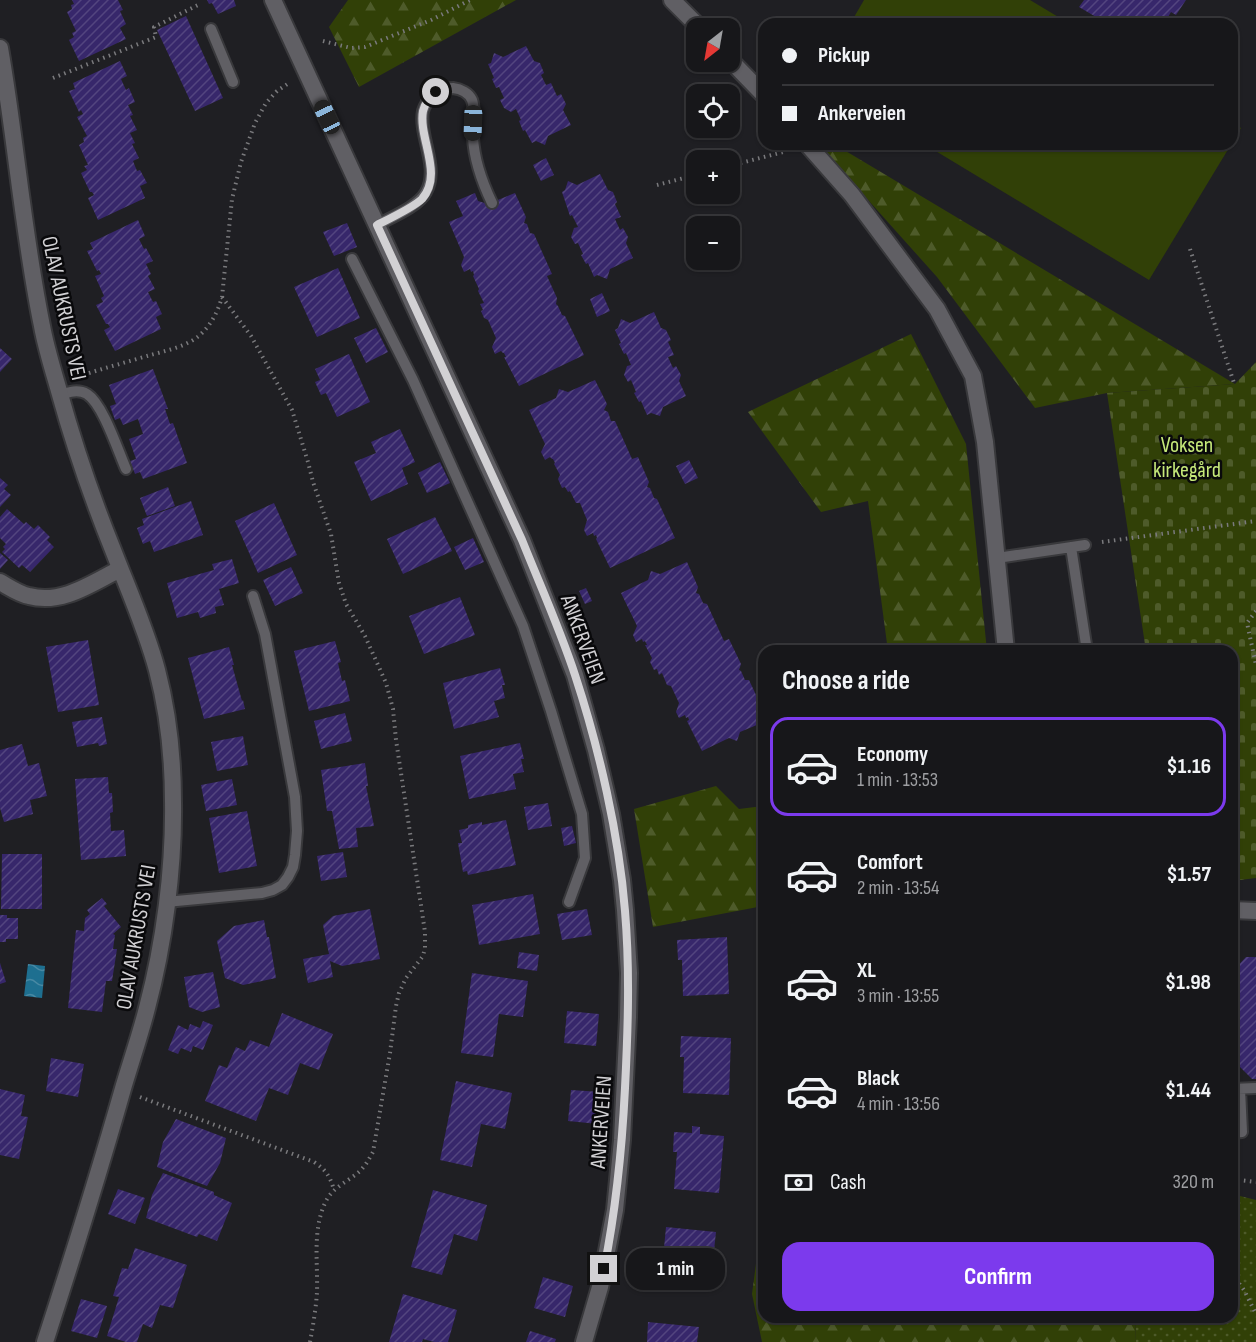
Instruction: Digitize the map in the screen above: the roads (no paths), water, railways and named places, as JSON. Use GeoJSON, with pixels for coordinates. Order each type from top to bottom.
{"type":"FeatureCollection","features":[{"type":"Feature","properties":{"kind":"street","name":"ANKERVEIEN"},"geometry":{"type":"LineString","coordinates":[[273,0],[522,540],[575,675],[596,750],[622,880],[629,973],[622,1140],[615,1210],[600,1287],[584,1342]]}},
{"type":"Feature","properties":{"kind":"street"},"geometry":{"type":"LineString","coordinates":[[672,0],[690,18]]}},
{"type":"Feature","properties":{"kind":"street","name":"OLAV AUKRUSTS VEI"},"geometry":{"type":"LineString","coordinates":[[0,48],[42,329],[89,490],[142,624],[157,669],[171,752],[173,800],[173,848],[158,960],[147,1009],[45,1342]]}},
{"type":"Feature","properties":{"kind":"street"},"geometry":{"type":"LineString","coordinates":[[740,70],[758,89]]}},
{"type":"Feature","properties":{"kind":"street"},"geometry":{"type":"LineString","coordinates":[[812,150],[852,195],[936,309],[973,376],[985,442],[1005,645]]}},
{"type":"Feature","properties":{"kind":"street"},"geometry":{"type":"LineString","coordinates":[[0,582],[28,596],[61,597],[76,592],[120,569]]}},
{"type":"Feature","properties":{"kind":"street"},"geometry":{"type":"LineString","coordinates":[[1238,910],[1256,911]]}},
{"type":"Feature","properties":{"kind":"lane"},"geometry":{"type":"LineString","coordinates":[[211,29],[233,82]]}},
{"type":"Feature","properties":{"kind":"lane"},"geometry":{"type":"LineString","coordinates":[[377,225],[421,200],[428,190],[429,157],[422,113],[426,103],[436,92],[451,88],[464,91],[472,100],[472,136],[476,160],[492,202]]}},
{"type":"Feature","properties":{"kind":"lane"},"geometry":{"type":"LineString","coordinates":[[352,259],[413,380],[526,637],[551,711],[582,814],[585,858],[569,902]]}},
{"type":"Feature","properties":{"kind":"lane"},"geometry":{"type":"LineString","coordinates":[[58,389],[88,395],[103,413],[126,469]]}},
{"type":"Feature","properties":{"kind":"lane"},"geometry":{"type":"LineString","coordinates":[[997,558],[1085,545]]}},
{"type":"Feature","properties":{"kind":"lane"},"geometry":{"type":"LineString","coordinates":[[1071,547],[1086,645]]}},
{"type":"Feature","properties":{"kind":"lane"},"geometry":{"type":"LineString","coordinates":[[166,902],[273,890],[282,885],[293,867],[297,831],[294,797],[265,634],[253,596]]}},
{"type":"Feature","properties":{"kind":"lane"},"geometry":{"type":"LineString","coordinates":[[1238,1089],[1256,1088]]}},
{"type":"Feature","properties":{"kind":"lane"},"geometry":{"type":"LineString","coordinates":[[1238,1103],[1242,1132],[1238,1132]]}},
{"type":"Feature","properties":{"kind":"water"},"geometry":{"type":"Polygon","coordinates":[[[28,964],[45,966],[42,998],[24,996],[28,964]]]}},
{"type":"Feature","properties":{"kind":"park label","name":"Voksen kirkegård"},"geometry":{"type":"Point","coordinates":[1187,456]}}]}
